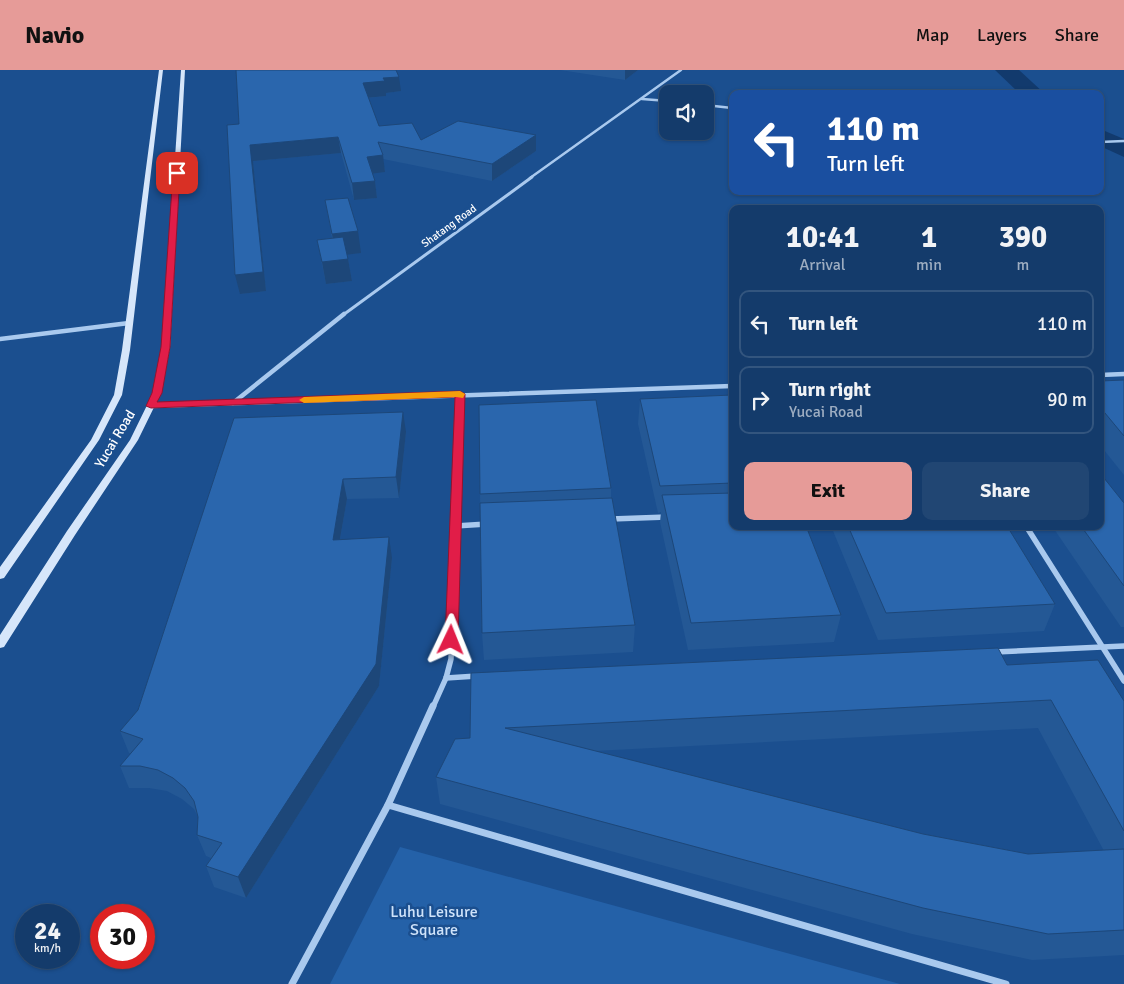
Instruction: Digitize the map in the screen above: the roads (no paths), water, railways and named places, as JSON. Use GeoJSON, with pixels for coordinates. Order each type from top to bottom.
{"type":"FeatureCollection","features":[{"type":"Feature","properties":{"kind":"main road","name":"Yucai Road"},"geometry":{"type":"LineString","coordinates":[[0,575],[100,431],[118,395],[130,323],[160,70]]}},
{"type":"Feature","properties":{"kind":"main road","name":"Yucai Road"},"geometry":{"type":"LineString","coordinates":[[0,644],[71,533],[134,440],[157,393],[166,347],[183,70]]}},
{"type":"Feature","properties":{"kind":"street","name":"Shatang Road"},"geometry":{"type":"LineString","coordinates":[[233,403],[361,300],[681,70]]}},
{"type":"Feature","properties":{"kind":"street"},"geometry":{"type":"LineString","coordinates":[[642,99],[659,100]]}},
{"type":"Feature","properties":{"kind":"street"},"geometry":{"type":"LineString","coordinates":[[714,106],[729,108]]}},
{"type":"Feature","properties":{"kind":"street"},"geometry":{"type":"LineString","coordinates":[[1104,142],[1124,141]]}},
{"type":"Feature","properties":{"kind":"street"},"geometry":{"type":"LineString","coordinates":[[0,339],[130,323]]}},
{"type":"Feature","properties":{"kind":"street"},"geometry":{"type":"LineString","coordinates":[[1104,375],[1124,374]]}},
{"type":"Feature","properties":{"kind":"street"},"geometry":{"type":"LineString","coordinates":[[151,406],[729,386]]}},
{"type":"Feature","properties":{"kind":"street"},"geometry":{"type":"LineString","coordinates":[[292,984],[388,804],[446,678],[450,659],[460,394]]}},
{"type":"Feature","properties":{"kind":"street"},"geometry":{"type":"LineString","coordinates":[[604,520],[673,517]]}},
{"type":"Feature","properties":{"kind":"street"},"geometry":{"type":"LineString","coordinates":[[455,526],[495,524]]}},
{"type":"Feature","properties":{"kind":"street"},"geometry":{"type":"LineString","coordinates":[[1029,530],[1124,680]]}},
{"type":"Feature","properties":{"kind":"street"},"geometry":{"type":"LineString","coordinates":[[983,652],[1124,646]]}},
{"type":"Feature","properties":{"kind":"street"},"geometry":{"type":"LineString","coordinates":[[446,678],[486,676]]}},
{"type":"Feature","properties":{"kind":"street"},"geometry":{"type":"LineString","coordinates":[[388,804],[1006,984]]}},
{"type":"Feature","properties":{"kind":"waterway"},"geometry":{"type":"LineString","coordinates":[[1006,70],[1029,90]]}},
{"type":"Feature","properties":{"kind":"waterway"},"geometry":{"type":"LineString","coordinates":[[1104,138],[1124,149]]}},
{"type":"Feature","properties":{"kind":"park label","name":"Luhu Leisure Square"},"geometry":{"type":"Point","coordinates":[434,921]}}]}
